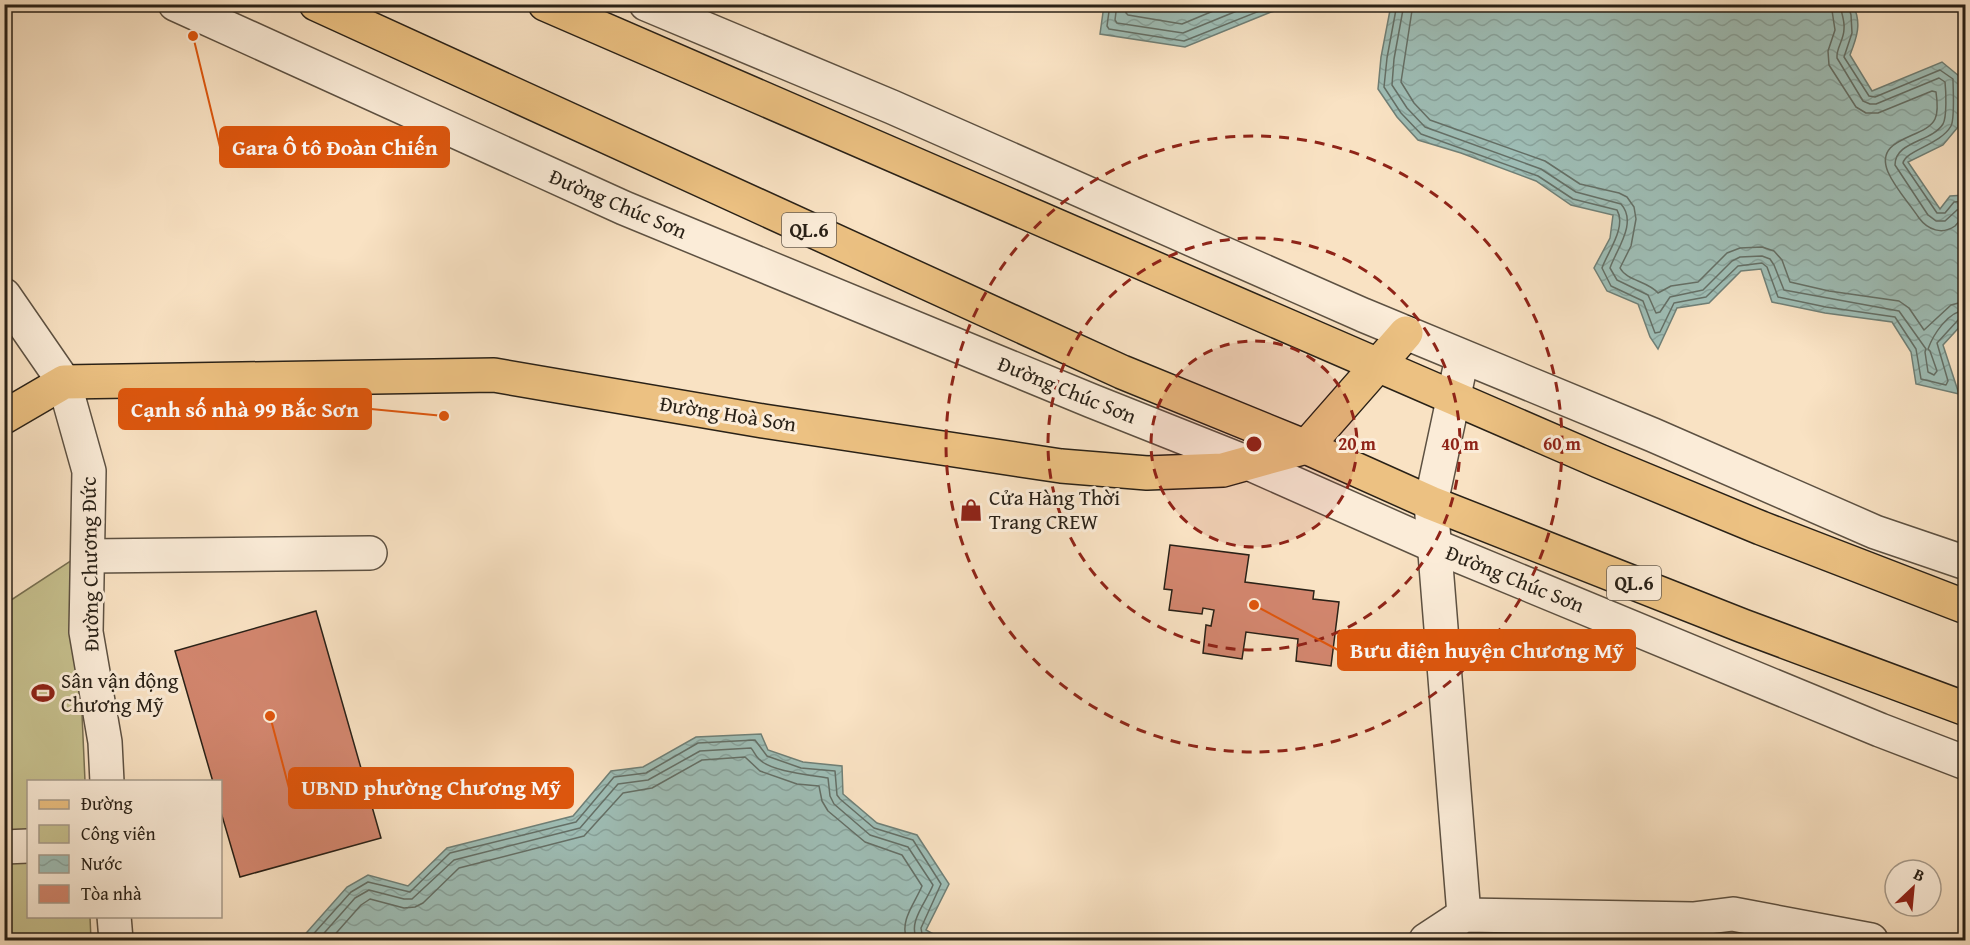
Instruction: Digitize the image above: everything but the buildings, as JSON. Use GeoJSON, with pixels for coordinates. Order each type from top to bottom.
{"type":"FeatureCollection","features":[{"type":"Feature","properties":{"kind":"main road","name":"Đường Chúc Sơn"},"geometry":{"type":"LineString","coordinates":[[316,4],[1122,372],[1306,447],[1431,503],[1743,626],[1965,709]]}},
{"type":"Feature","properties":{"kind":"main road"},"geometry":{"type":"LineString","coordinates":[[545,4],[1454,398],[1761,528],[1965,607]]}},
{"type":"Feature","properties":{"kind":"main road"},"geometry":{"type":"LineString","coordinates":[[1306,447],[1406,333]]}},
{"type":"Feature","properties":{"kind":"main road","name":"Đường Hoà Sơn"},"geometry":{"type":"LineString","coordinates":[[4,417],[64,382],[494,375],[763,421],[1061,466],[1147,473],[1222,470],[1306,447]]}},
{"type":"Feature","properties":{"kind":"street","name":"Đường Chúc Sơn"},"geometry":{"type":"LineString","coordinates":[[175,4],[624,208],[1248,463],[1435,546],[1965,763]]}},
{"type":"Feature","properties":{"kind":"street"},"geometry":{"type":"LineString","coordinates":[[646,4],[892,107],[1406,333],[1653,435],[1875,532],[1965,562]]}},
{"type":"Feature","properties":{"kind":"street","name":"Đường Chương Đức"},"geometry":{"type":"LineString","coordinates":[[4,296],[64,382],[89,471],[86,632],[105,742],[107,780]]}},
{"type":"Feature","properties":{"kind":"street"},"geometry":{"type":"LineString","coordinates":[[1463,357],[1431,503],[1464,915]]}},
{"type":"Feature","properties":{"kind":"street"},"geometry":{"type":"LineString","coordinates":[[88,556],[370,553]]}},
{"type":"Feature","properties":{"kind":"street"},"geometry":{"type":"LineString","coordinates":[[4,847],[27,846]]}},
{"type":"Feature","properties":{"kind":"street"},"geometry":{"type":"LineString","coordinates":[[1426,940],[1464,915],[1694,930],[1733,914],[1871,940]]}},
{"type":"Feature","properties":{"kind":"street"},"geometry":{"type":"LineString","coordinates":[[114,918],[116,940]]}},
{"type":"Feature","properties":{"kind":"green space","name":"Sân vận động Chương Mỹ"},"geometry":{"type":"Polygon","coordinates":[[[75,558],[85,780],[27,780],[27,918],[90,918],[91,940],[5,940],[5,604],[75,558]]]}},
{"type":"Feature","properties":{"kind":"water"},"geometry":{"type":"Polygon","coordinates":[[[1104,4],[1299,5],[1271,12],[1185,47],[1100,34],[1104,4]]]}},
{"type":"Feature","properties":{"kind":"water"},"geometry":{"type":"Polygon","coordinates":[[[1391,5],[1853,5],[1858,30],[1850,55],[1872,91],[1942,62],[1959,76],[1958,127],[1943,145],[1908,162],[1940,209],[1950,196],[1965,195],[1965,321],[1943,345],[1959,394],[1916,384],[1911,352],[1892,322],[1825,313],[1772,302],[1761,269],[1741,271],[1709,303],[1677,308],[1658,349],[1650,337],[1638,304],[1607,291],[1594,268],[1610,238],[1613,215],[1571,205],[1536,181],[1461,153],[1418,140],[1397,117],[1378,89],[1381,57],[1391,5]]]}},
{"type":"Feature","properties":{"kind":"water"},"geometry":{"type":"Polygon","coordinates":[[[761,734],[768,750],[803,762],[842,766],[843,794],[877,823],[917,835],[949,884],[926,930],[944,940],[300,940],[347,887],[368,875],[408,886],[447,848],[573,816],[611,771],[643,767],[696,737],[761,734]]]}},
{"type":"Feature","properties":{"kind":"place","name":"Gara Ô tô Đoàn Chiến"},"geometry":{"type":"Point","coordinates":[193,36]}},
{"type":"Feature","properties":{"kind":"place","name":"Cạnh số nhà 99 Bắc Sơn"},"geometry":{"type":"Point","coordinates":[444,416]}},
{"type":"Feature","properties":{"kind":"place","name":"Cửa Hàng Thời Trang CREW"},"geometry":{"type":"Point","coordinates":[971,510]}},
{"type":"Feature","properties":{"kind":"place","name":"Bưu điện huyện Chương Mỹ"},"geometry":{"type":"Point","coordinates":[1254,605]}},
{"type":"Feature","properties":{"kind":"place","name":"Sân vận động Chương Mỹ"},"geometry":{"type":"Point","coordinates":[43,693]}},
{"type":"Feature","properties":{"kind":"place","name":"UBND phường Chương Mỹ"},"geometry":{"type":"Point","coordinates":[270,716]}}]}
